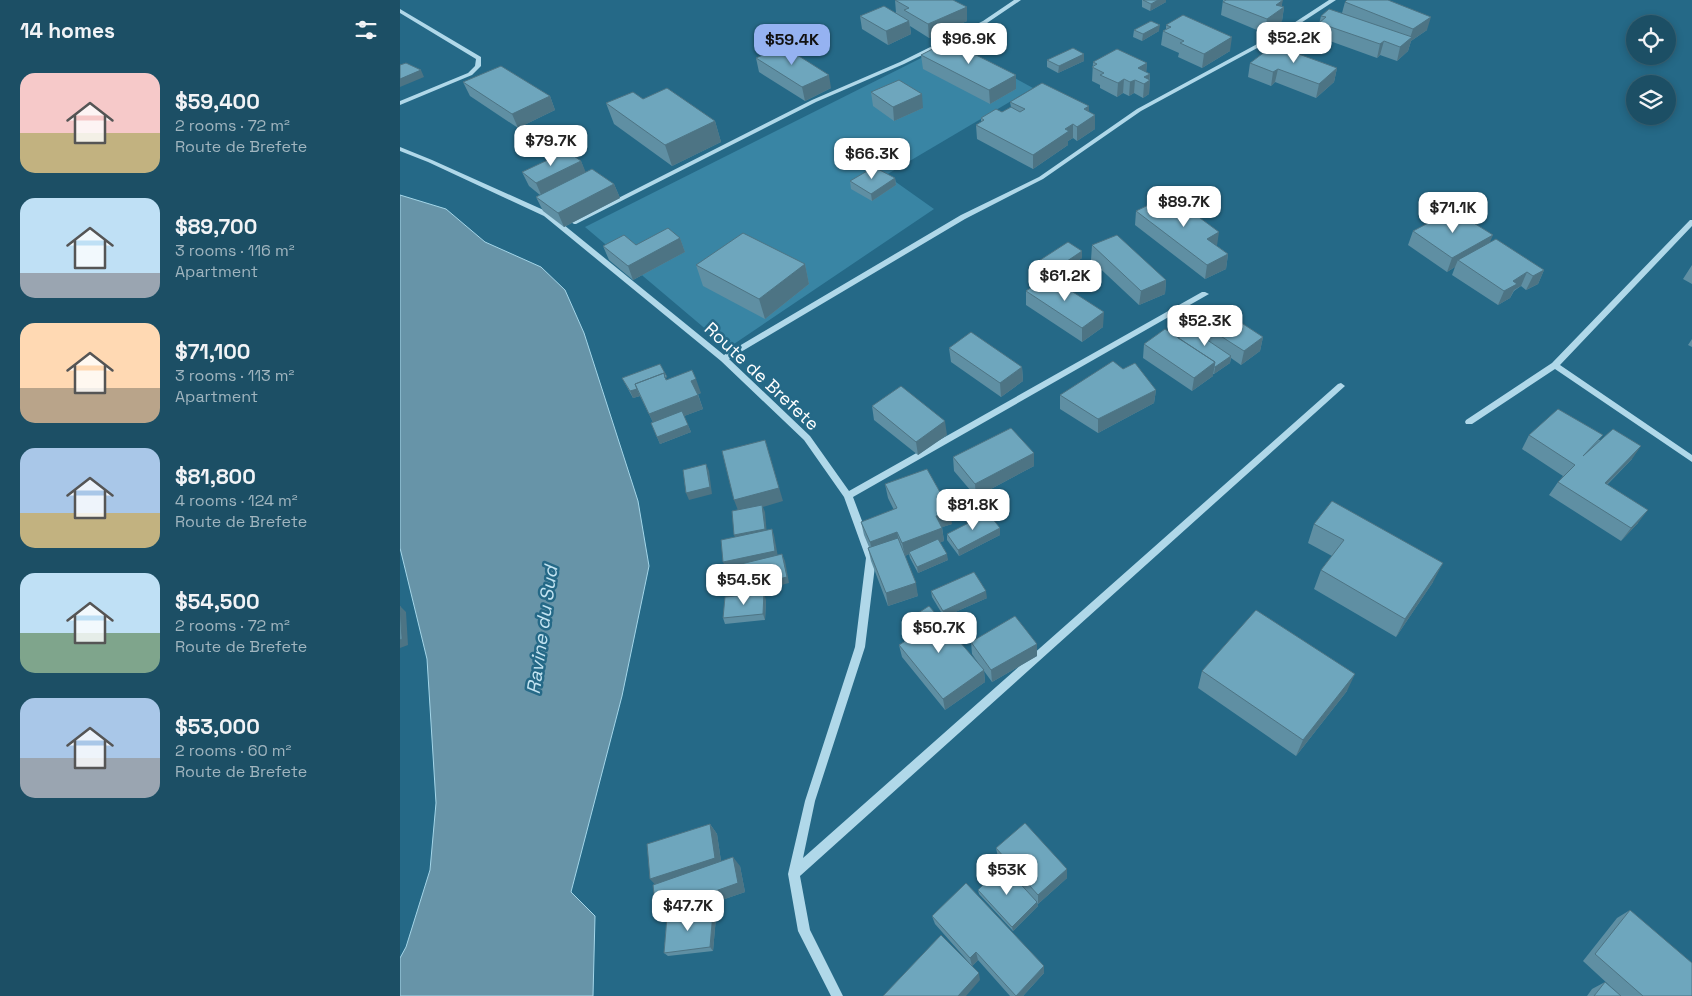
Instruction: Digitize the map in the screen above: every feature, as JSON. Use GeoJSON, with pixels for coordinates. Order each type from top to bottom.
{"type":"FeatureCollection","features":[{"type":"Feature","properties":{"kind":"street"},"geometry":{"type":"LineString","coordinates":[[562,228],[814,102],[902,63],[985,22],[1018,0]]}},
{"type":"Feature","properties":{"kind":"street"},"geometry":{"type":"LineString","coordinates":[[724,359],[963,217],[1041,178],[1139,110],[1285,31],[1333,0]]}},
{"type":"Feature","properties":{"kind":"street"},"geometry":{"type":"LineString","coordinates":[[400,11],[479,58],[478,66],[470,74],[400,103]]}},
{"type":"Feature","properties":{"kind":"street","name":"Route de Brefete"},"geometry":{"type":"LineString","coordinates":[[400,149],[546,214],[724,359],[807,438],[848,496],[871,558],[860,647],[810,801],[794,875],[804,931],[837,996]]}},
{"type":"Feature","properties":{"kind":"street"},"geometry":{"type":"LineString","coordinates":[[1468,422],[1555,365],[1692,222]]}},
{"type":"Feature","properties":{"kind":"street"},"geometry":{"type":"LineString","coordinates":[[848,496],[1205,294]]}},
{"type":"Feature","properties":{"kind":"street"},"geometry":{"type":"LineString","coordinates":[[1555,365],[1692,459]]}},
{"type":"Feature","properties":{"kind":"street"},"geometry":{"type":"LineString","coordinates":[[794,875],[1341,386]]}},
{"type":"Feature","properties":{"kind":"shaded area"},"geometry":{"type":"Polygon","coordinates":[[[951,43],[1033,88],[886,175],[934,209],[728,348],[585,227],[951,43]]]}},
{"type":"Feature","properties":{"kind":"water","name":"Ravine du Sud"},"geometry":{"type":"Polygon","coordinates":[[[400,195],[446,209],[485,242],[541,267],[565,290],[584,333],[638,501],[649,566],[622,696],[571,892],[595,916],[593,996],[400,996],[400,958],[406,947],[430,870],[436,803],[427,659],[400,548],[400,195]]]}},
{"type":"Feature","properties":{"kind":"building"},"geometry":{"type":"Polygon","coordinates":[[[895,0],[953,0],[967,7],[928,24],[904,10],[909,8],[895,0]]]}},
{"type":"Feature","properties":{"kind":"building"},"geometry":{"type":"Polygon","coordinates":[[[1143,0],[1158,0],[1151,4],[1143,0]]]}},
{"type":"Feature","properties":{"kind":"building"},"geometry":{"type":"Polygon","coordinates":[[[1226,0],[1283,0],[1276,5],[1284,7],[1267,19],[1223,2],[1226,0]]]}},
{"type":"Feature","properties":{"kind":"building"},"geometry":{"type":"Polygon","coordinates":[[[1347,0],[1388,0],[1431,17],[1413,29],[1345,2],[1347,0]]]}},
{"type":"Feature","properties":{"kind":"building"},"geometry":{"type":"Polygon","coordinates":[[[884,6],[909,21],[886,31],[860,16],[884,6]]]}},
{"type":"Feature","properties":{"kind":"building"},"geometry":{"type":"Polygon","coordinates":[[[1329,9],[1412,37],[1400,47],[1384,41],[1380,44],[1319,23],[1326,17],[1321,16],[1329,9]]]}},
{"type":"Feature","properties":{"kind":"building"},"geometry":{"type":"Polygon","coordinates":[[[1183,15],[1232,37],[1204,54],[1180,43],[1184,41],[1163,31],[1171,27],[1166,25],[1183,15]]]}},
{"type":"Feature","properties":{"kind":"building"},"geometry":{"type":"Polygon","coordinates":[[[1151,21],[1160,25],[1143,34],[1134,30],[1151,21]]]}},
{"type":"Feature","properties":{"kind":"building"},"geometry":{"type":"Polygon","coordinates":[[[948,41],[1016,75],[989,90],[921,55],[948,41]]]}},
{"type":"Feature","properties":{"kind":"building"},"geometry":{"type":"Polygon","coordinates":[[[1274,45],[1337,68],[1319,84],[1278,69],[1273,72],[1250,63],[1274,45]]]}},
{"type":"Feature","properties":{"kind":"building"},"geometry":{"type":"Polygon","coordinates":[[[783,46],[829,75],[802,87],[756,58],[783,46]]]}},
{"type":"Feature","properties":{"kind":"building"},"geometry":{"type":"Polygon","coordinates":[[[1073,48],[1084,54],[1059,66],[1047,60],[1073,48]]]}},
{"type":"Feature","properties":{"kind":"building"},"geometry":{"type":"Polygon","coordinates":[[[1117,49],[1147,63],[1138,68],[1150,74],[1144,77],[1150,80],[1144,84],[1135,80],[1130,82],[1124,79],[1118,83],[1100,75],[1104,73],[1092,67],[1097,64],[1093,62],[1117,49]]]}},
{"type":"Feature","properties":{"kind":"building"},"geometry":{"type":"Polygon","coordinates":[[[406,63],[421,70],[400,79],[400,65],[406,63]]]}},
{"type":"Feature","properties":{"kind":"building"},"geometry":{"type":"Polygon","coordinates":[[[501,66],[550,96],[512,114],[463,82],[501,66]]]}},
{"type":"Feature","properties":{"kind":"building"},"geometry":{"type":"Polygon","coordinates":[[[899,80],[922,94],[893,107],[871,92],[899,80]]]}},
{"type":"Feature","properties":{"kind":"building"},"geometry":{"type":"Polygon","coordinates":[[[1042,83],[1089,106],[1084,109],[1095,115],[1077,127],[1073,124],[1065,129],[1069,131],[1033,155],[976,125],[984,120],[981,118],[996,109],[1002,112],[1011,107],[1020,112],[1025,109],[1010,102],[1042,83]]]}},
{"type":"Feature","properties":{"kind":"building"},"geometry":{"type":"Polygon","coordinates":[[[667,88],[715,121],[665,145],[606,103],[633,92],[643,99],[667,88]]]}},
{"type":"Feature","properties":{"kind":"building"},"geometry":{"type":"Polygon","coordinates":[[[567,151],[581,161],[536,183],[522,172],[567,151]]]}},
{"type":"Feature","properties":{"kind":"building"},"geometry":{"type":"Polygon","coordinates":[[[874,167],[895,178],[871,194],[850,181],[874,167]]]}},
{"type":"Feature","properties":{"kind":"building"},"geometry":{"type":"Polygon","coordinates":[[[592,169],[614,184],[558,213],[536,197],[592,169]]]}},
{"type":"Feature","properties":{"kind":"building"},"geometry":{"type":"Polygon","coordinates":[[[1169,195],[1219,232],[1207,239],[1228,254],[1207,265],[1136,211],[1169,195]]]}},
{"type":"Feature","properties":{"kind":"building"},"geometry":{"type":"Polygon","coordinates":[[[1453,210],[1493,235],[1452,258],[1413,231],[1453,210]]]}},
{"type":"Feature","properties":{"kind":"building"},"geometry":{"type":"Polygon","coordinates":[[[668,228],[680,238],[628,266],[603,246],[624,235],[636,245],[668,228]]]}},
{"type":"Feature","properties":{"kind":"building"},"geometry":{"type":"Polygon","coordinates":[[[743,233],[805,264],[759,299],[696,265],[743,233]]]}},
{"type":"Feature","properties":{"kind":"building"},"geometry":{"type":"Polygon","coordinates":[[[1117,235],[1166,280],[1141,291],[1092,245],[1117,235]]]}},
{"type":"Feature","properties":{"kind":"building"},"geometry":{"type":"Polygon","coordinates":[[[1496,239],[1544,270],[1533,276],[1527,272],[1513,281],[1517,284],[1504,291],[1458,260],[1496,239]]]}},
{"type":"Feature","properties":{"kind":"building"},"geometry":{"type":"Polygon","coordinates":[[[1068,242],[1082,251],[1048,274],[1034,264],[1068,242]]]}},
{"type":"Feature","properties":{"kind":"building"},"geometry":{"type":"Polygon","coordinates":[[[1048,276],[1104,312],[1082,328],[1026,291],[1048,276]]]}},
{"type":"Feature","properties":{"kind":"building"},"geometry":{"type":"Polygon","coordinates":[[[1214,305],[1263,337],[1244,351],[1194,319],[1214,305]]]}},
{"type":"Feature","properties":{"kind":"building"},"geometry":{"type":"Polygon","coordinates":[[[1165,329],[1215,362],[1194,378],[1144,344],[1165,329]]]}},
{"type":"Feature","properties":{"kind":"building"},"geometry":{"type":"Polygon","coordinates":[[[1191,329],[1231,356],[1214,367],[1215,362],[1178,338],[1191,329]]]}},
{"type":"Feature","properties":{"kind":"building"},"geometry":{"type":"Polygon","coordinates":[[[971,332],[1022,367],[1000,383],[949,348],[971,332]]]}},
{"type":"Feature","properties":{"kind":"building"},"geometry":{"type":"Polygon","coordinates":[[[1113,361],[1123,369],[1135,363],[1156,390],[1098,419],[1060,395],[1113,361]]]}},
{"type":"Feature","properties":{"kind":"building"},"geometry":{"type":"Polygon","coordinates":[[[660,364],[667,377],[665,378],[664,373],[635,384],[637,389],[630,391],[622,378],[660,364]]]}},
{"type":"Feature","properties":{"kind":"building"},"geometry":{"type":"Polygon","coordinates":[[[692,370],[696,379],[691,381],[698,395],[649,414],[635,384],[664,373],[666,380],[692,370]]]}},
{"type":"Feature","properties":{"kind":"building"},"geometry":{"type":"Polygon","coordinates":[[[901,386],[945,421],[916,442],[872,406],[901,386]]]}},
{"type":"Feature","properties":{"kind":"building"},"geometry":{"type":"Polygon","coordinates":[[[1558,409],[1603,435],[1583,456],[1613,429],[1641,446],[1605,483],[1648,510],[1631,528],[1558,482],[1575,465],[1529,435],[1558,409]]]}},
{"type":"Feature","properties":{"kind":"building"},"geometry":{"type":"Polygon","coordinates":[[[682,411],[688,425],[657,437],[651,423],[682,411]]]}},
{"type":"Feature","properties":{"kind":"building"},"geometry":{"type":"Polygon","coordinates":[[[1011,428],[1034,453],[975,484],[953,457],[1011,428]]]}},
{"type":"Feature","properties":{"kind":"building"},"geometry":{"type":"Polygon","coordinates":[[[765,440],[779,488],[734,500],[722,451],[765,440]]]}},
{"type":"Feature","properties":{"kind":"building"},"geometry":{"type":"Polygon","coordinates":[[[706,464],[710,487],[686,493],[683,470],[706,464]]]}},
{"type":"Feature","properties":{"kind":"building"},"geometry":{"type":"Polygon","coordinates":[[[927,469],[950,510],[936,516],[942,528],[902,543],[897,532],[870,542],[861,522],[897,508],[885,484],[927,469]]]}},
{"type":"Feature","properties":{"kind":"building"},"geometry":{"type":"Polygon","coordinates":[[[1332,501],[1443,563],[1405,619],[1321,570],[1344,540],[1314,524],[1332,501]]]}},
{"type":"Feature","properties":{"kind":"building"},"geometry":{"type":"Polygon","coordinates":[[[762,505],[765,529],[734,535],[732,511],[762,505]]]}},
{"type":"Feature","properties":{"kind":"building"},"geometry":{"type":"Polygon","coordinates":[[[988,513],[1000,528],[958,550],[947,534],[988,513]]]}},
{"type":"Feature","properties":{"kind":"building"},"geometry":{"type":"Polygon","coordinates":[[[772,529],[775,551],[723,562],[721,540],[772,529]]]}},
{"type":"Feature","properties":{"kind":"building"},"geometry":{"type":"Polygon","coordinates":[[[898,538],[916,583],[886,593],[868,548],[898,538]]]}},
{"type":"Feature","properties":{"kind":"building"},"geometry":{"type":"Polygon","coordinates":[[[938,539],[947,554],[917,567],[909,552],[938,539]]]}},
{"type":"Feature","properties":{"kind":"building"},"geometry":{"type":"Polygon","coordinates":[[[782,554],[787,577],[744,587],[741,564],[782,554]]]}},
{"type":"Feature","properties":{"kind":"building"},"geometry":{"type":"Polygon","coordinates":[[[974,572],[986,591],[943,611],[931,591],[974,572]]]}},
{"type":"Feature","properties":{"kind":"building"},"geometry":{"type":"Polygon","coordinates":[[[764,593],[763,614],[723,618],[725,597],[764,593]]]}},
{"type":"Feature","properties":{"kind":"building"},"geometry":{"type":"Polygon","coordinates":[[[400,606],[402,639],[400,640],[400,606]]]}},
{"type":"Feature","properties":{"kind":"building"},"geometry":{"type":"Polygon","coordinates":[[[929,606],[984,670],[943,699],[899,645],[915,635],[904,622],[929,606]]]}},
{"type":"Feature","properties":{"kind":"building"},"geometry":{"type":"Polygon","coordinates":[[[1256,610],[1355,674],[1303,740],[1202,671],[1256,610]]]}},
{"type":"Feature","properties":{"kind":"building"},"geometry":{"type":"Polygon","coordinates":[[[1015,616],[1037,644],[991,670],[971,642],[1015,616]]]}},
{"type":"Feature","properties":{"kind":"building"},"geometry":{"type":"Polygon","coordinates":[[[1025,823],[1067,869],[1038,895],[996,848],[1025,823]]]}},
{"type":"Feature","properties":{"kind":"building"},"geometry":{"type":"Polygon","coordinates":[[[710,824],[715,858],[650,879],[647,844],[710,824]]]}},
{"type":"Feature","properties":{"kind":"building"},"geometry":{"type":"Polygon","coordinates":[[[733,857],[738,883],[656,912],[653,885],[733,857]]]}},
{"type":"Feature","properties":{"kind":"building"},"geometry":{"type":"Polygon","coordinates":[[[1003,865],[1037,902],[1012,927],[978,890],[1003,865]]]}},
{"type":"Feature","properties":{"kind":"building"},"geometry":{"type":"Polygon","coordinates":[[[966,883],[1044,966],[1016,996],[976,952],[970,958],[932,916],[966,883]]]}},
{"type":"Feature","properties":{"kind":"building"},"geometry":{"type":"Polygon","coordinates":[[[1630,910],[1692,963],[1692,996],[1643,996],[1595,954],[1630,910]]]}},
{"type":"Feature","properties":{"kind":"building"},"geometry":{"type":"Polygon","coordinates":[[[713,912],[710,947],[664,953],[667,917],[713,912]]]}},
{"type":"Feature","properties":{"kind":"building"},"geometry":{"type":"Polygon","coordinates":[[[941,935],[979,973],[958,996],[883,996],[941,935]]]}},
{"type":"Feature","properties":{"kind":"building"},"geometry":{"type":"Polygon","coordinates":[[[1605,982],[1621,996],[1594,996],[1605,982]]]}}]}
